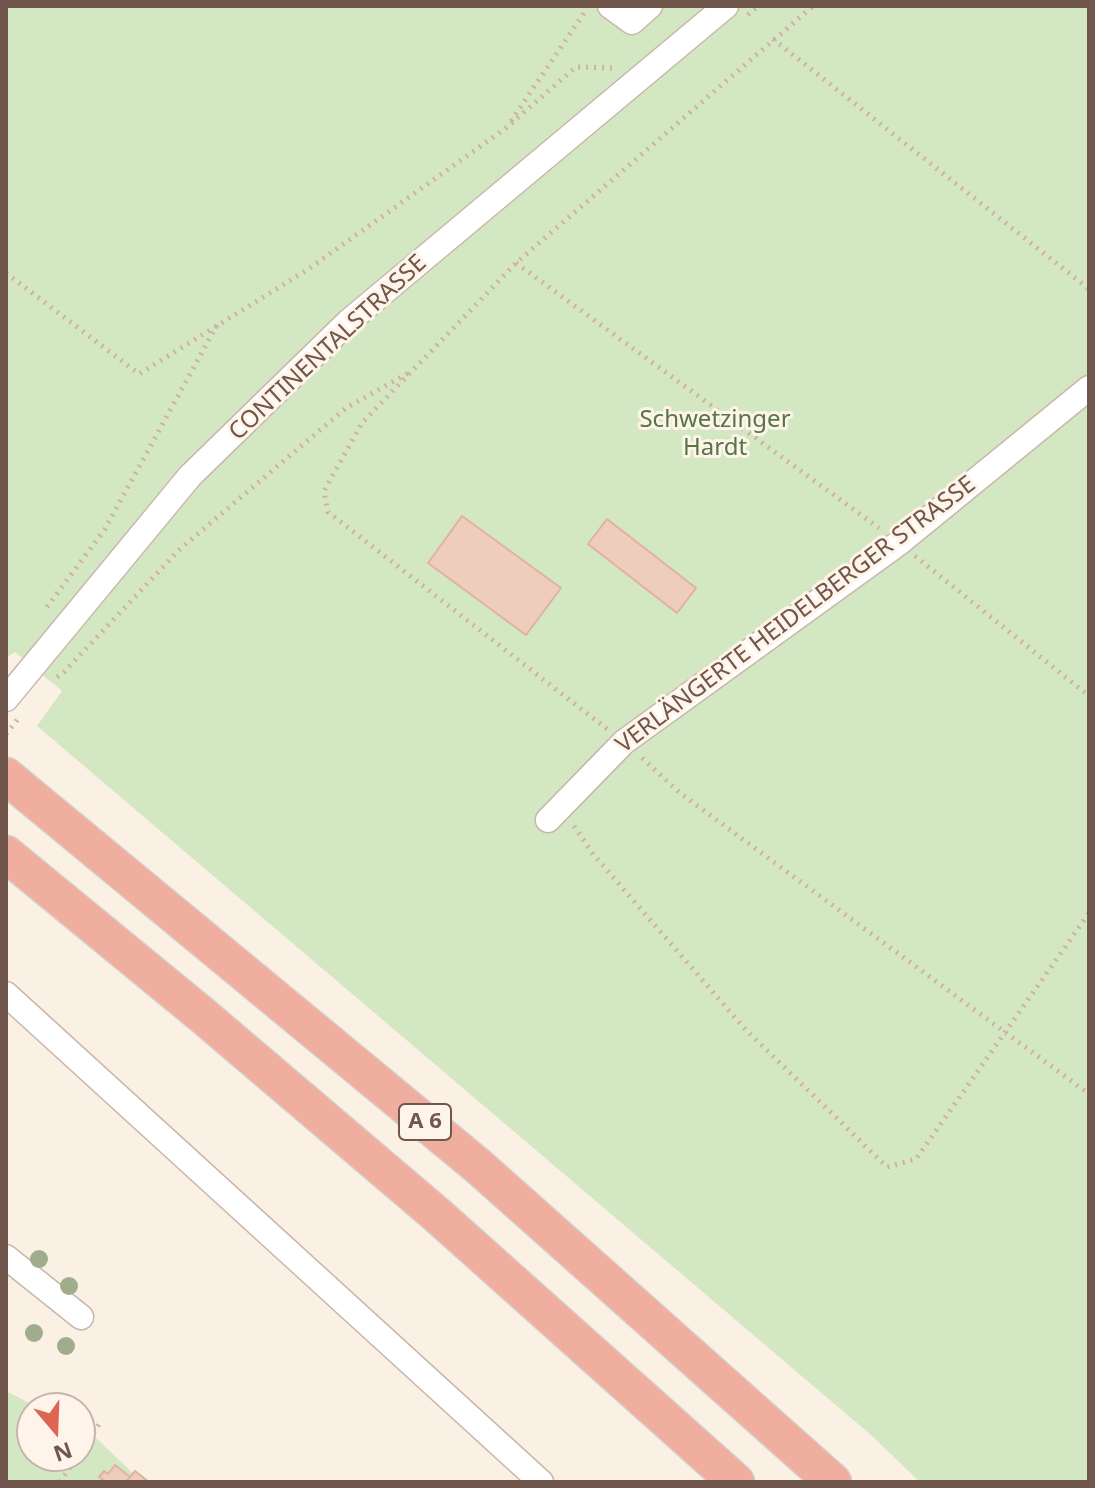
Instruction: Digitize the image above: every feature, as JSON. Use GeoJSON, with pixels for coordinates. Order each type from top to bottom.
{"type":"FeatureCollection","features":[{"type":"Feature","properties":{"kind":"highway","name":"A 6"},"geometry":{"type":"LineString","coordinates":[[6,776],[478,1166],[833,1482]]}},
{"type":"Feature","properties":{"kind":"highway","name":"A 6"},"geometry":{"type":"LineString","coordinates":[[6,854],[201,1014],[436,1214],[736,1482]]}},
{"type":"Feature","properties":{"kind":"street"},"geometry":{"type":"LineString","coordinates":[[610,6],[632,22],[650,6]]}},
{"type":"Feature","properties":{"kind":"street","name":"CONTINENTALSTRASSE"},"geometry":{"type":"LineString","coordinates":[[6,699],[36,677],[190,476],[348,322],[648,72],[731,15]]}},
{"type":"Feature","properties":{"kind":"street","name":"VERLÄNGERTE HEIDELBERGER STRASSE"},"geometry":{"type":"LineString","coordinates":[[554,814],[624,742],[899,543],[1089,388]]}},
{"type":"Feature","properties":{"kind":"street"},"geometry":{"type":"LineString","coordinates":[[6,994],[541,1482]]}},
{"type":"Feature","properties":{"kind":"street"},"geometry":{"type":"LineString","coordinates":[[6,1257],[81,1317]]}},
{"type":"Feature","properties":{"kind":"path"},"geometry":{"type":"LineString","coordinates":[[506,128],[588,6]]}},
{"type":"Feature","properties":{"kind":"path"},"geometry":{"type":"LineString","coordinates":[[731,15],[758,6]]}},
{"type":"Feature","properties":{"kind":"path"},"geometry":{"type":"LineString","coordinates":[[813,6],[516,263],[362,423],[324,491],[328,512],[624,742],[680,793],[1089,1094]]}},
{"type":"Feature","properties":{"kind":"path"},"geometry":{"type":"LineString","coordinates":[[773,39],[1089,289]]}},
{"type":"Feature","properties":{"kind":"path"},"geometry":{"type":"LineString","coordinates":[[6,273],[139,374],[307,270],[506,128],[576,67],[648,72]]}},
{"type":"Feature","properties":{"kind":"path"},"geometry":{"type":"LineString","coordinates":[[516,263],[899,543],[1089,696]]}},
{"type":"Feature","properties":{"kind":"path"},"geometry":{"type":"LineString","coordinates":[[40,617],[105,529],[217,324]]}},
{"type":"Feature","properties":{"kind":"path"},"geometry":{"type":"LineString","coordinates":[[36,677],[64,672],[191,540],[346,408],[415,369]]}},
{"type":"Feature","properties":{"kind":"path"},"geometry":{"type":"LineString","coordinates":[[36,677],[75,649]]}},
{"type":"Feature","properties":{"kind":"path"},"geometry":{"type":"LineString","coordinates":[[554,814],[593,854],[744,1028],[887,1167],[916,1159],[1089,913]]}},
{"type":"Feature","properties":{"kind":"path"},"geometry":{"type":"LineString","coordinates":[[96,1429],[100,1423]]}},
{"type":"Feature","properties":{"kind":"green space","name":"Schwetzinger Hardt"},"geometry":{"type":"Polygon","coordinates":[[[6,6],[1089,6],[1089,1482],[920,1482],[871,1435],[37,726],[62,691],[15,652],[6,658],[6,6]]]}},
{"type":"Feature","properties":{"kind":"green space"},"geometry":{"type":"Polygon","coordinates":[[[6,1391],[16,1396],[16,1472],[96,1472],[96,1438],[142,1482],[6,1482],[6,1391]]]}},
{"type":"Feature","properties":{"kind":"building"},"geometry":{"type":"Polygon","coordinates":[[[462,516],[561,588],[526,635],[428,563],[462,516]]]}},
{"type":"Feature","properties":{"kind":"building"},"geometry":{"type":"Polygon","coordinates":[[[607,519],[696,588],[677,613],[588,544],[607,519]]]}},
{"type":"Feature","properties":{"kind":"building"},"geometry":{"type":"Polygon","coordinates":[[[115,1465],[130,1477],[126,1482],[106,1482],[99,1477],[104,1471],[108,1474],[115,1465]]]}},
{"type":"Feature","properties":{"kind":"building"},"geometry":{"type":"Polygon","coordinates":[[[135,1471],[149,1482],[126,1482],[135,1471]]]}}]}
